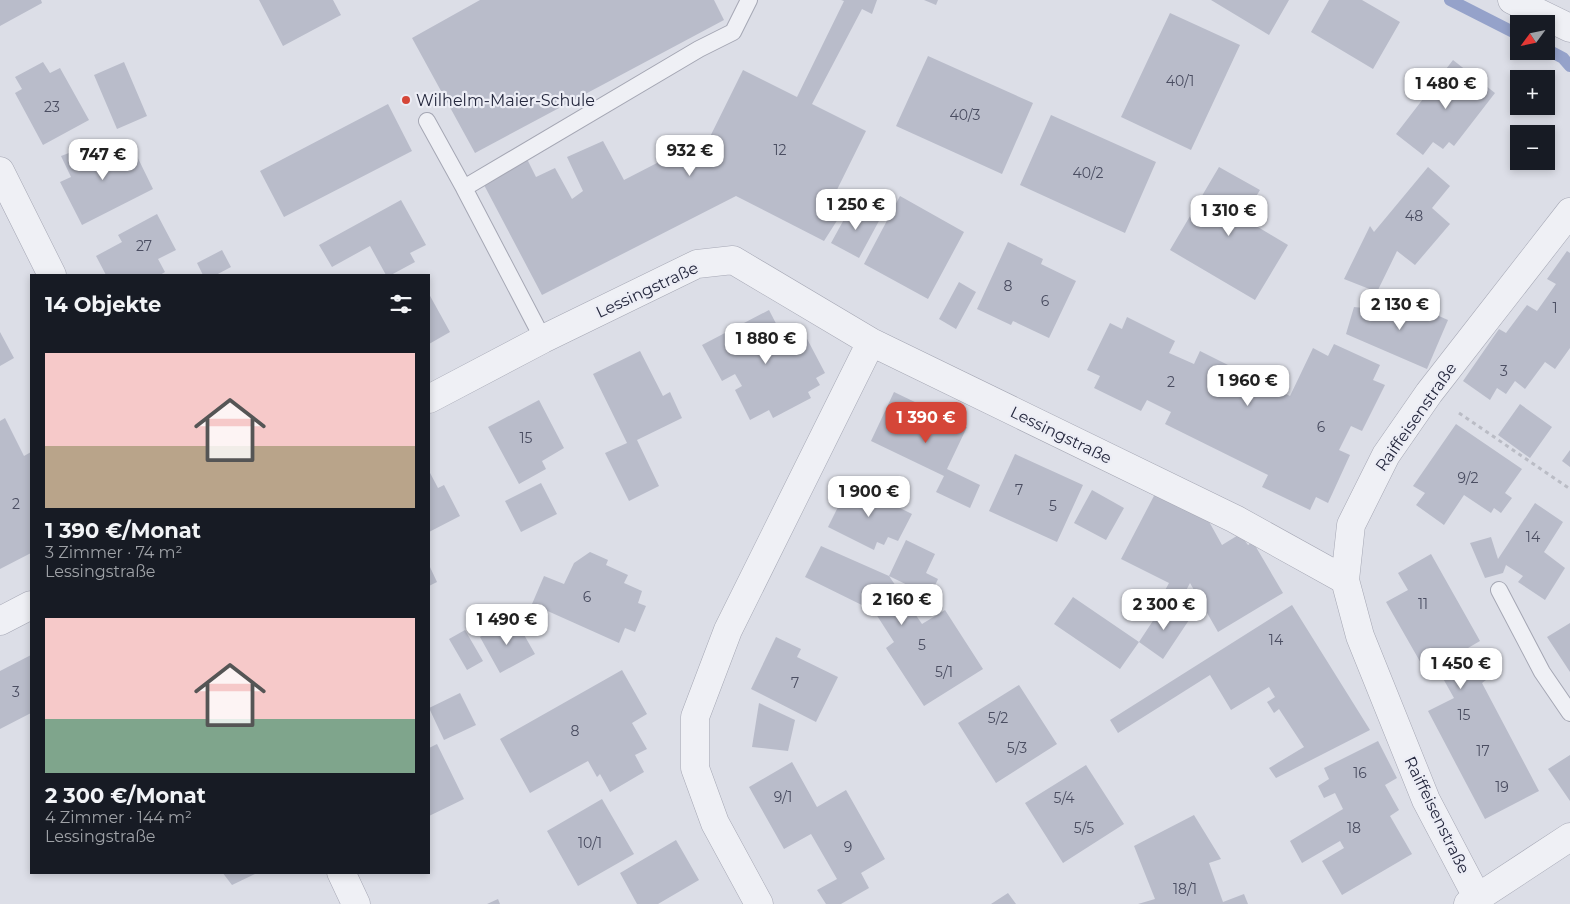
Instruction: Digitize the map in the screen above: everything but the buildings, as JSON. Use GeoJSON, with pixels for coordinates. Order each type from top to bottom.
{"type":"FeatureCollection","features":[{"type":"Feature","properties":{"kind":"street"},"geometry":{"type":"LineString","coordinates":[[1512,0],[1570,28]]}},
{"type":"Feature","properties":{"kind":"street"},"geometry":{"type":"LineString","coordinates":[[0,171],[52,274]]}},
{"type":"Feature","properties":{"kind":"street","name":"Raiffeisenstraße"},"geometry":{"type":"LineString","coordinates":[[1472,901],[1422,791],[1360,636],[1345,580],[1351,525],[1386,455],[1429,394],[1570,212]]}},
{"type":"Feature","properties":{"kind":"street","name":"Lessingstraße"},"geometry":{"type":"LineString","coordinates":[[430,397],[697,264],[733,260],[871,342],[1235,519],[1345,580]]}},
{"type":"Feature","properties":{"kind":"street"},"geometry":{"type":"LineString","coordinates":[[759,904],[715,823],[695,768],[695,717],[728,630],[871,342]]}},
{"type":"Feature","properties":{"kind":"street"},"geometry":{"type":"LineString","coordinates":[[0,621],[30,606]]}},
{"type":"Feature","properties":{"kind":"street"},"geometry":{"type":"LineString","coordinates":[[1472,901],[1570,837]]}},
{"type":"Feature","properties":{"kind":"street"},"geometry":{"type":"LineString","coordinates":[[342,874],[356,904]]}},
{"type":"Feature","properties":{"kind":"lane"},"geometry":{"type":"LineString","coordinates":[[464,188],[699,48],[733,32],[749,0]]}},
{"type":"Feature","properties":{"kind":"lane"},"geometry":{"type":"LineString","coordinates":[[427,121],[543,340]]}},
{"type":"Feature","properties":{"kind":"lane"},"geometry":{"type":"LineString","coordinates":[[1499,590],[1542,672],[1570,713]]}},
{"type":"Feature","properties":{"kind":"path"},"geometry":{"type":"LineString","coordinates":[[1429,394],[1570,488]]}},
{"type":"Feature","properties":{"kind":"waterway"},"geometry":{"type":"LineString","coordinates":[[1450,0],[1510,30]]}},
{"type":"Feature","properties":{"kind":"waterway"},"geometry":{"type":"LineString","coordinates":[[1555,54],[1563,58],[1570,66]]}},
{"type":"Feature","properties":{"kind":"place","name":"Wilhelm-Maier-Schule"},"geometry":{"type":"Point","coordinates":[406,100]}}]}
